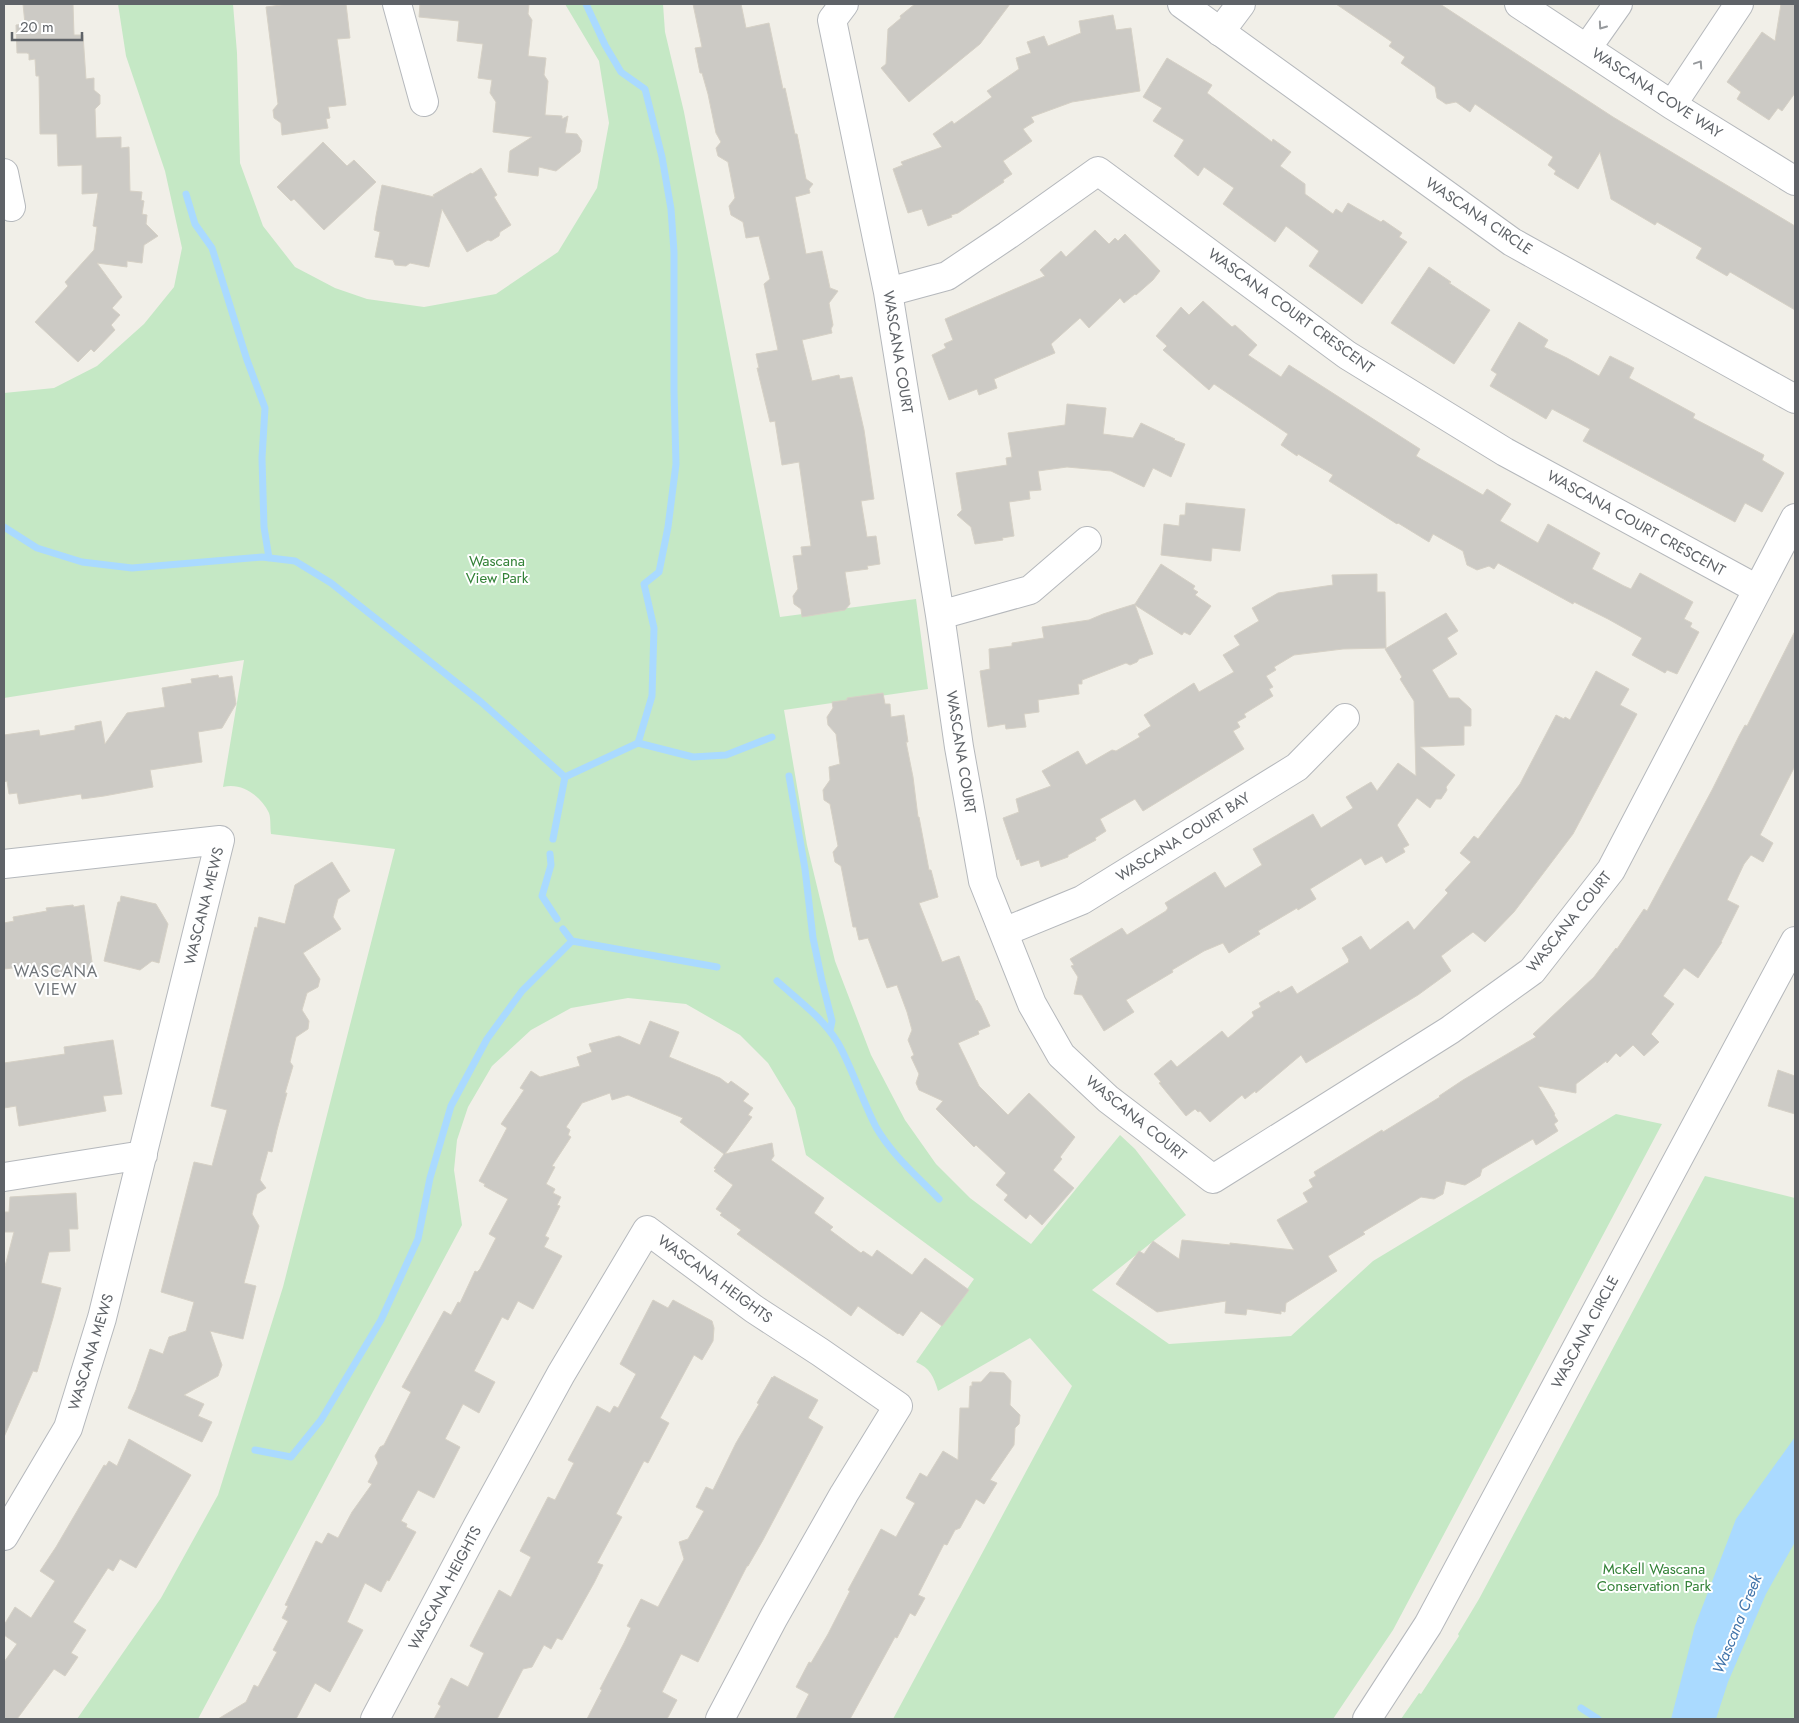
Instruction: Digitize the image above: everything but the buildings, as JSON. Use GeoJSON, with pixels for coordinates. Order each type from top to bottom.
{"type":"FeatureCollection","features":[{"type":"Feature","properties":{"kind":"street"},"geometry":{"type":"LineString","coordinates":[[397,4],[424,102]]}},
{"type":"Feature","properties":{"kind":"street","name":"WASCANA COURT"},"geometry":{"type":"LineString","coordinates":[[844,4],[832,20],[888,292],[940,615],[959,747],[983,881],[1032,1004],[1061,1055],[1108,1099],[1213,1179],[1450,1030],[1532,971],[1612,870],[1795,518]]}},
{"type":"Feature","properties":{"kind":"street","name":"WASCANA CIRCLE"},"geometry":{"type":"LineString","coordinates":[[1182,4],[1512,242],[1795,399]]}},
{"type":"Feature","properties":{"kind":"street"},"geometry":{"type":"LineString","coordinates":[[1220,32],[1241,4]]}},
{"type":"Feature","properties":{"kind":"street","name":"WASCANA COVE WAY"},"geometry":{"type":"LineString","coordinates":[[1519,4],[1672,105],[1795,181]]}},
{"type":"Feature","properties":{"kind":"street"},"geometry":{"type":"LineString","coordinates":[[1587,48],[1618,4]]}},
{"type":"Feature","properties":{"kind":"street"},"geometry":{"type":"LineString","coordinates":[[1672,105],[1739,4]]}},
{"type":"Feature","properties":{"kind":"street","name":"WASCANA COURT CRESCENT"},"geometry":{"type":"LineString","coordinates":[[888,292],[947,276],[1098,171],[1347,355],[1505,452],[1757,589]]}},
{"type":"Feature","properties":{"kind":"street"},"geometry":{"type":"LineString","coordinates":[[4,173],[11,207]]}},
{"type":"Feature","properties":{"kind":"street"},"geometry":{"type":"LineString","coordinates":[[940,615],[1030,590],[1087,541]]}},
{"type":"Feature","properties":{"kind":"street","name":"WASCANA COURT BAY"},"geometry":{"type":"LineString","coordinates":[[1004,932],[1082,900],[1297,767],[1345,718]]}},
{"type":"Feature","properties":{"kind":"street","name":"WASCANA MEWS"},"geometry":{"type":"LineString","coordinates":[[4,864],[220,840],[102,1318],[68,1428],[4,1536]]}},
{"type":"Feature","properties":{"kind":"street","name":"WASCANA CIRCLE"},"geometry":{"type":"LineString","coordinates":[[1367,1719],[1428,1625],[1794,947]]}},
{"type":"Feature","properties":{"kind":"street"},"geometry":{"type":"LineString","coordinates":[[4,1177],[143,1155]]}},
{"type":"Feature","properties":{"kind":"street","name":"WASCANA HEIGHTS"},"geometry":{"type":"LineString","coordinates":[[375,1719],[556,1383],[646,1230],[754,1309],[898,1406],[844,1494],[774,1617],[720,1719]]}},
{"type":"Feature","properties":{"kind":"green space","name":"Wascana View Park"},"geometry":{"type":"Polygon","coordinates":[[[118,4],[233,4],[237,53],[240,163],[263,226],[295,267],[335,288],[367,299],[424,307],[496,294],[558,252],[597,188],[609,123],[599,61],[565,4],[663,4],[665,32],[684,112],[780,617],[916,599],[928,689],[784,710],[807,845],[835,961],[871,1055],[905,1120],[936,1164],[970,1198],[1031,1244],[1120,1135],[1135,1149],[1186,1215],[1092,1290],[1169,1344],[1291,1336],[1373,1261],[1616,1114],[1662,1124],[1393,1630],[1333,1719],[893,1719],[1072,1386],[1030,1338],[938,1391],[931,1374],[925,1367],[916,1362],[974,1279],[806,1155],[795,1108],[768,1063],[740,1035],[686,1004],[628,998],[571,1008],[531,1030],[492,1066],[468,1107],[457,1140],[454,1170],[462,1225],[198,1719],[77,1719],[161,1598],[218,1495],[283,1287],[395,849],[271,834],[269,813],[256,796],[237,787],[223,787],[244,660],[4,698],[4,393],[54,388],[97,366],[144,324],[174,287],[182,248],[165,171],[126,56],[118,4]]]}},
{"type":"Feature","properties":{"kind":"green space","name":"McKell Wascana Conservation Park"},"geometry":{"type":"Polygon","coordinates":[[[1705,1176],[1795,1198],[1795,1719],[1401,1719],[1419,1693],[1421,1694],[1459,1636],[1458,1634],[1479,1599],[1705,1176]]]}},
{"type":"Feature","properties":{"kind":"water","name":"Wascana Creek"},"geometry":{"type":"Polygon","coordinates":[[[1795,1437],[1795,1542],[1766,1594],[1728,1682],[1716,1719],[1671,1719],[1695,1626],[1736,1519],[1795,1437]]]}},
{"type":"Feature","properties":{"kind":"waterway"},"geometry":{"type":"LineString","coordinates":[[565,777],[638,743],[652,696],[654,628],[644,584],[659,572],[668,527],[676,464],[674,252],[671,209],[662,157],[645,89],[621,72],[605,45],[586,4]]}},
{"type":"Feature","properties":{"kind":"waterway"},"geometry":{"type":"LineString","coordinates":[[186,194],[195,224],[212,248],[247,360],[265,408],[262,458],[264,527],[269,558]]}},
{"type":"Feature","properties":{"kind":"waterway"},"geometry":{"type":"LineString","coordinates":[[4,527],[37,548],[82,562],[132,568],[262,557],[295,561],[331,583],[481,702],[565,777]]}},
{"type":"Feature","properties":{"kind":"waterway"},"geometry":{"type":"LineString","coordinates":[[638,743],[693,757],[726,755],[772,737]]}},
{"type":"Feature","properties":{"kind":"waterway"},"geometry":{"type":"LineString","coordinates":[[789,776],[805,869],[813,938],[832,1021],[830,1031]]}},
{"type":"Feature","properties":{"kind":"waterway"},"geometry":{"type":"LineString","coordinates":[[553,839],[565,777]]}},
{"type":"Feature","properties":{"kind":"waterway"},"geometry":{"type":"LineString","coordinates":[[550,854],[551,865],[542,896],[557,919]]}},
{"type":"Feature","properties":{"kind":"waterway"},"geometry":{"type":"LineString","coordinates":[[255,1450],[291,1457],[321,1420],[381,1320],[418,1239],[430,1178],[451,1106],[487,1039],[522,991],[572,941],[563,929]]}},
{"type":"Feature","properties":{"kind":"waterway"},"geometry":{"type":"LineString","coordinates":[[572,941],[717,967]]}},
{"type":"Feature","properties":{"kind":"waterway"},"geometry":{"type":"LineString","coordinates":[[777,981],[810,1010],[832,1034],[843,1053],[871,1117],[882,1137],[905,1165],[939,1199]]}},
{"type":"Feature","properties":{"kind":"waterway"},"geometry":{"type":"LineString","coordinates":[[1581,1708],[1598,1719]]}},
{"type":"Feature","properties":{"kind":"district","name":"WASCANA VIEW"},"geometry":{"type":"Point","coordinates":[56,980]}}]}
